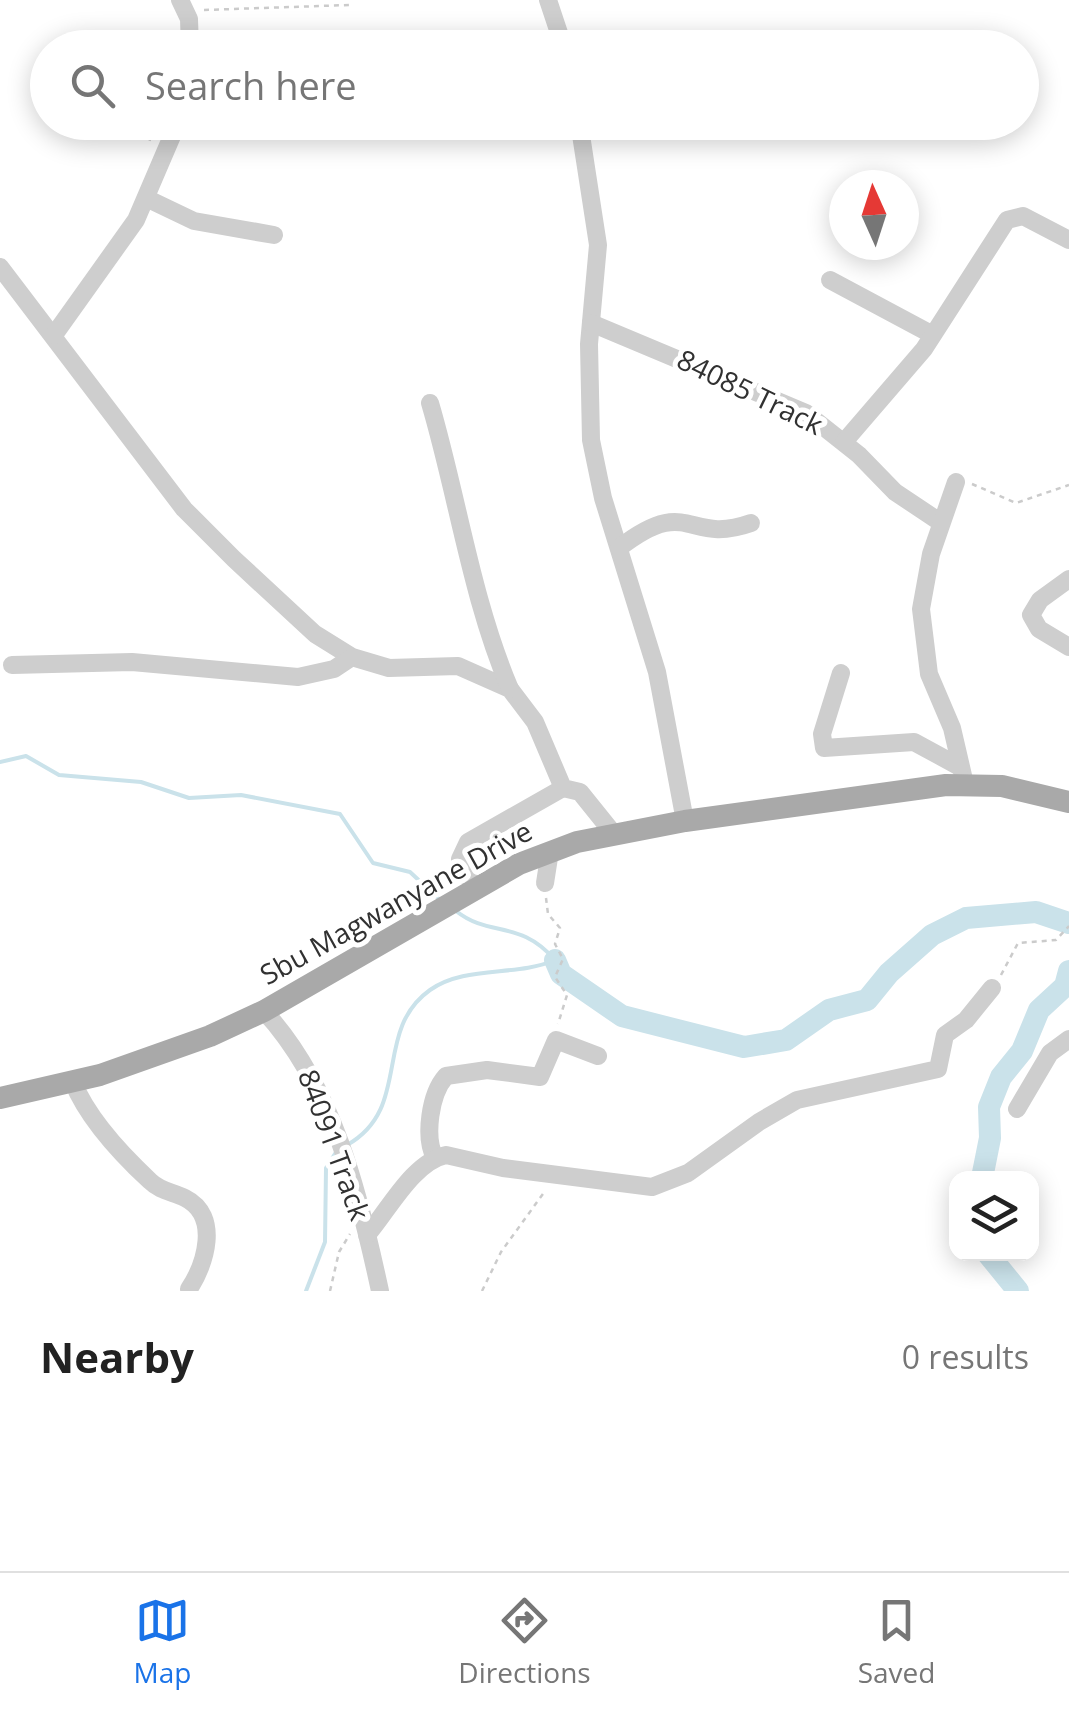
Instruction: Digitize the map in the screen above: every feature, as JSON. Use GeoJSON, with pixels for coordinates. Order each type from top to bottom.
{"type":"FeatureCollection","features":[{"type":"Feature","properties":{"kind":"main road","name":"Sbu Magwanyane Drive"},"geometry":{"type":"LineString","coordinates":[[0,1098],[73,1082],[155,1057],[264,1011],[469,891],[550,851],[613,834],[962,775],[1069,802]]}},
{"type":"Feature","properties":{"kind":"street"},"geometry":{"type":"LineString","coordinates":[[548,0],[558,30]]}},
{"type":"Feature","properties":{"kind":"street"},"geometry":{"type":"LineString","coordinates":[[54,336],[148,199],[172,140]]}},
{"type":"Feature","properties":{"kind":"street"},"geometry":{"type":"LineString","coordinates":[[582,140],[598,245],[591,323],[591,440],[657,672],[685,821]]}},
{"type":"Feature","properties":{"kind":"street"},"geometry":{"type":"LineString","coordinates":[[148,199],[194,221],[274,235]]}},
{"type":"Feature","properties":{"kind":"street"},"geometry":{"type":"LineString","coordinates":[[844,442],[914,362],[1007,220],[1023,216],[1069,240]]}},
{"type":"Feature","properties":{"kind":"street"},"geometry":{"type":"LineString","coordinates":[[0,267],[196,522],[315,634],[352,657],[389,668],[458,666],[510,688]]}},
{"type":"Feature","properties":{"kind":"street"},"geometry":{"type":"LineString","coordinates":[[830,280],[931,334]]}},
{"type":"Feature","properties":{"kind":"street","name":"84085 Track"},"geometry":{"type":"LineString","coordinates":[[591,323],[778,399],[824,424],[895,492],[940,522]]}},
{"type":"Feature","properties":{"kind":"street"},"geometry":{"type":"LineString","coordinates":[[430,403],[458,500],[487,635],[510,688],[535,722],[563,788]]}},
{"type":"Feature","properties":{"kind":"street"},"geometry":{"type":"LineString","coordinates":[[956,482],[940,522],[924,584],[921,616],[932,684],[952,728],[962,775]]}},
{"type":"Feature","properties":{"kind":"street"},"geometry":{"type":"LineString","coordinates":[[619,548],[664,520],[684,520],[720,532],[751,523]]}},
{"type":"Feature","properties":{"kind":"street"},"geometry":{"type":"LineString","coordinates":[[1069,579],[1040,600],[1032,615],[1039,629],[1069,646]]}},
{"type":"Feature","properties":{"kind":"street"},"geometry":{"type":"LineString","coordinates":[[12,665],[132,662],[298,677],[334,669],[352,657]]}},
{"type":"Feature","properties":{"kind":"street"},"geometry":{"type":"LineString","coordinates":[[841,673],[822,734],[824,748],[914,742],[962,775]]}},
{"type":"Feature","properties":{"kind":"street"},"geometry":{"type":"LineString","coordinates":[[469,891],[460,859],[468,842],[563,788],[580,792],[613,834]]}},
{"type":"Feature","properties":{"kind":"street"},"geometry":{"type":"LineString","coordinates":[[545,883],[550,851]]}},
{"type":"Feature","properties":{"kind":"street"},"geometry":{"type":"LineString","coordinates":[[367,1235],[435,1158],[458,1156],[556,1175],[652,1187],[688,1174],[758,1122],[798,1100],[938,1069],[945,1035],[966,1020],[992,988]]}},
{"type":"Feature","properties":{"kind":"street","name":"84091 Track"},"geometry":{"type":"LineString","coordinates":[[264,1011],[307,1065],[340,1149],[380,1291]]}},
{"type":"Feature","properties":{"kind":"street"},"geometry":{"type":"LineString","coordinates":[[1016,1108],[1050,1053],[1069,1039]]}},
{"type":"Feature","properties":{"kind":"street"},"geometry":{"type":"LineString","coordinates":[[435,1158],[427,1144],[438,1086],[446,1076],[487,1070],[540,1077],[556,1040],[598,1056]]}},
{"type":"Feature","properties":{"kind":"street"},"geometry":{"type":"LineString","coordinates":[[73,1082],[89,1113],[150,1182],[186,1198],[199,1211],[207,1245],[202,1268],[189,1289]]}},
{"type":"Feature","properties":{"kind":"path"},"geometry":{"type":"LineString","coordinates":[[183,6],[349,5]]}},
{"type":"Feature","properties":{"kind":"path"},"geometry":{"type":"LineString","coordinates":[[152,140],[170,148]]}},
{"type":"Feature","properties":{"kind":"path"},"geometry":{"type":"LineString","coordinates":[[956,482],[979,485],[1016,503],[1069,485]]}},
{"type":"Feature","properties":{"kind":"path"},"geometry":{"type":"LineString","coordinates":[[545,883],[548,914],[560,928],[555,944],[564,959],[562,970],[556,974],[568,995],[556,1040]]}},
{"type":"Feature","properties":{"kind":"path"},"geometry":{"type":"LineString","coordinates":[[992,988],[1018,942],[1059,937],[1069,926]]}},
{"type":"Feature","properties":{"kind":"path"},"geometry":{"type":"LineString","coordinates":[[482,1291],[500,1252],[556,1175]]}},
{"type":"Feature","properties":{"kind":"path"},"geometry":{"type":"LineString","coordinates":[[330,1291],[339,1252],[361,1215]]}},
{"type":"Feature","properties":{"kind":"waterway"},"geometry":{"type":"LineString","coordinates":[[0,762],[26,756],[59,775],[141,782],[189,798],[241,795],[340,814],[373,863],[410,872],[440,900]]}},
{"type":"Feature","properties":{"kind":"waterway"},"geometry":{"type":"LineString","coordinates":[[347,1145],[367,1129],[380,1111],[402,1026],[412,1007],[430,990],[459,977],[555,960],[530,939],[481,924],[456,911]]}},
{"type":"Feature","properties":{"kind":"waterway"},"geometry":{"type":"LineString","coordinates":[[555,960],[561,974],[622,1016],[744,1047],[786,1040],[829,1010],[867,1000],[889,973],[932,935],[966,918],[1036,912],[1069,923]]}},
{"type":"Feature","properties":{"kind":"waterway"},"geometry":{"type":"LineString","coordinates":[[983,1171],[990,1138],[989,1107],[1001,1077],[1022,1051],[1039,1010],[1065,986],[1069,971]]}},
{"type":"Feature","properties":{"kind":"waterway"},"geometry":{"type":"LineString","coordinates":[[306,1291],[325,1242],[326,1168],[338,1149]]}},
{"type":"Feature","properties":{"kind":"waterway"},"geometry":{"type":"LineString","coordinates":[[994,1261],[1018,1291]]}}]}
